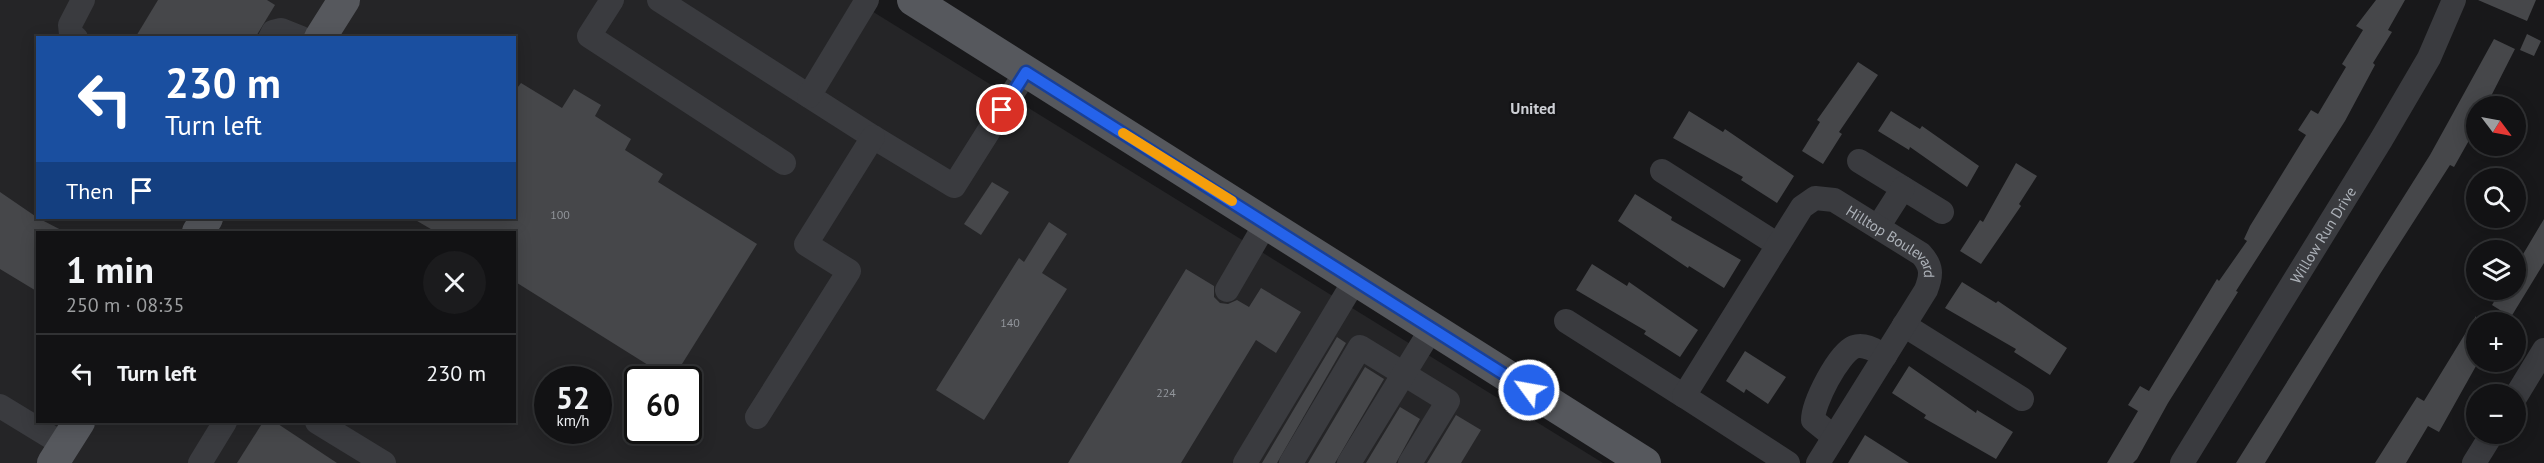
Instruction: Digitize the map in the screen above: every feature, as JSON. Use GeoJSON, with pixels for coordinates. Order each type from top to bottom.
{"type":"FeatureCollection","features":[{"type":"Feature","properties":{"kind":"main road"},"geometry":{"type":"LineString","coordinates":[[321,36],[344,0]]}},
{"type":"Feature","properties":{"kind":"main road"},"geometry":{"type":"LineString","coordinates":[[913,0],[1645,463]]}},
{"type":"Feature","properties":{"kind":"street"},"geometry":{"type":"LineString","coordinates":[[74,36],[70,25],[83,0]]}},
{"type":"Feature","properties":{"kind":"street"},"geometry":{"type":"LineString","coordinates":[[612,0],[589,36],[784,164]]}},
{"type":"Feature","properties":{"kind":"street"},"geometry":{"type":"LineString","coordinates":[[659,0],[954,186],[1026,72]]}},
{"type":"Feature","properties":{"kind":"street"},"geometry":{"type":"LineString","coordinates":[[809,96],[867,0]]}},
{"type":"Feature","properties":{"kind":"street","name":"Willow Run Drive"},"geometry":{"type":"LineString","coordinates":[[2182,463],[2429,58],[2454,0]]}},
{"type":"Feature","properties":{"kind":"street"},"geometry":{"type":"LineString","coordinates":[[271,36],[273,32],[281,30],[296,36]]}},
{"type":"Feature","properties":{"kind":"street"},"geometry":{"type":"LineString","coordinates":[[757,417],[849,271],[806,244],[873,137]]}},
{"type":"Feature","properties":{"kind":"street"},"geometry":{"type":"LineString","coordinates":[[1859,161],[1942,212]]}},
{"type":"Feature","properties":{"kind":"street"},"geometry":{"type":"LineString","coordinates":[[1662,171],[1778,245]]}},
{"type":"Feature","properties":{"kind":"street"},"geometry":{"type":"LineString","coordinates":[[1878,227],[1903,188]]}},
{"type":"Feature","properties":{"kind":"street","name":"Hilltop Boulevard"},"geometry":{"type":"LineString","coordinates":[[1684,396],[1802,207],[1815,198],[1834,200],[1921,254],[1929,263],[1931,277],[1926,290],[1818,463]]}},
{"type":"Feature","properties":{"kind":"street"},"geometry":{"type":"LineString","coordinates":[[1227,290],[1266,224]]}},
{"type":"Feature","properties":{"kind":"street"},"geometry":{"type":"LineString","coordinates":[[1245,463],[1355,280]]}},
{"type":"Feature","properties":{"kind":"street"},"geometry":{"type":"LineString","coordinates":[[1566,321],[1788,463]]}},
{"type":"Feature","properties":{"kind":"street"},"geometry":{"type":"LineString","coordinates":[[1904,325],[2022,399]]}},
{"type":"Feature","properties":{"kind":"street"},"geometry":{"type":"LineString","coordinates":[[1349,463],[1432,328]]}},
{"type":"Feature","properties":{"kind":"street"},"geometry":{"type":"LineString","coordinates":[[1834,438],[1813,420],[1813,408],[1828,380],[1843,358],[1854,347],[1867,346],[1885,356]]}},
{"type":"Feature","properties":{"kind":"street"},"geometry":{"type":"LineString","coordinates":[[1291,463],[1360,347],[1448,401],[1410,463]]}},
{"type":"Feature","properties":{"kind":"street"},"geometry":{"type":"LineString","coordinates":[[2523,384],[2544,350]]}},
{"type":"Feature","properties":{"kind":"street"},"geometry":{"type":"LineString","coordinates":[[0,406],[65,443]]}},
{"type":"Feature","properties":{"kind":"street"},"geometry":{"type":"LineString","coordinates":[[200,463],[224,423]]}},
{"type":"Feature","properties":{"kind":"street"},"geometry":{"type":"LineString","coordinates":[[319,423],[384,463]]}},
{"type":"Feature","properties":{"kind":"street"},"geometry":{"type":"LineString","coordinates":[[2474,463],[2486,444]]}},
{"type":"Feature","properties":{"kind":"shaded area"},"geometry":{"type":"Polygon","coordinates":[[[0,0],[854,0],[1603,463],[0,463],[0,0]]]}},
{"type":"Feature","properties":{"kind":"building"},"geometry":{"type":"Polygon","coordinates":[[[158,0],[267,0],[275,5],[256,36],[136,36],[158,0]]]}},
{"type":"Feature","properties":{"kind":"building"},"geometry":{"type":"Polygon","coordinates":[[[2376,0],[2405,0],[2388,30],[2392,32],[2373,63],[2375,65],[2345,121],[2236,291],[2238,292],[2168,403],[2137,459],[2133,463],[2107,463],[2138,411],[2128,405],[2140,386],[2149,391],[2217,279],[2219,281],[2247,241],[2244,239],[2250,226],[2306,135],[2298,130],[2311,110],[2318,114],[2346,67],[2342,64],[2363,30],[2356,26],[2376,0]]]}},
{"type":"Feature","properties":{"kind":"building"},"geometry":{"type":"Polygon","coordinates":[[[2478,0],[2536,0],[2527,21],[2478,0]]]}},
{"type":"Feature","properties":{"kind":"building"},"geometry":{"type":"Polygon","coordinates":[[[2527,34],[2541,41],[2534,56],[2520,50],[2527,34]]]}},
{"type":"Feature","properties":{"kind":"building"},"geometry":{"type":"Polygon","coordinates":[[[2494,39],[2515,49],[2491,96],[2466,96],[2466,146],[2454,167],[2450,165],[2380,274],[2265,463],[2236,463],[2430,155],[2494,39]]]}},
{"type":"Feature","properties":{"kind":"building"},"geometry":{"type":"Polygon","coordinates":[[[1858,62],[1878,75],[1839,132],[1842,134],[1823,164],[1802,151],[1820,122],[1817,120],[1858,62]]]}},
{"type":"Feature","properties":{"kind":"building"},"geometry":{"type":"Polygon","coordinates":[[[521,83],[562,108],[574,89],[601,105],[595,116],[631,139],[625,150],[663,174],[658,182],[757,244],[681,366],[650,366],[516,282],[516,231],[434,231],[414,219],[516,219],[516,89],[521,83]]]}},
{"type":"Feature","properties":{"kind":"building"},"geometry":{"type":"Polygon","coordinates":[[[1689,111],[1723,132],[1725,129],[1794,176],[1777,203],[1741,180],[1743,177],[1673,138],[1689,111]]]}},
{"type":"Feature","properties":{"kind":"building"},"geometry":{"type":"Polygon","coordinates":[[[1891,111],[1920,129],[1922,126],[1979,166],[1967,187],[1910,147],[1909,150],[1878,131],[1891,111]]]}},
{"type":"Feature","properties":{"kind":"building"},"geometry":{"type":"Polygon","coordinates":[[[2016,163],[2037,176],[2019,204],[2021,206],[1981,264],[1960,251],[1980,220],[1983,222],[2016,163]]]}},
{"type":"Feature","properties":{"kind":"building"},"geometry":{"type":"Polygon","coordinates":[[[992,182],[1009,192],[981,235],[964,224],[992,182]]]}},
{"type":"Feature","properties":{"kind":"building"},"geometry":{"type":"Polygon","coordinates":[[[0,192],[36,217],[36,219],[63,231],[36,231],[36,291],[0,269],[0,192]]]}},
{"type":"Feature","properties":{"kind":"building"},"geometry":{"type":"Polygon","coordinates":[[[1635,194],[1672,217],[1671,220],[1741,260],[1724,288],[1689,266],[1688,268],[1618,221],[1635,194]]]}},
{"type":"Feature","properties":{"kind":"building"},"geometry":{"type":"Polygon","coordinates":[[[2544,219],[2544,263],[2526,292],[2526,249],[2544,219]]]}},
{"type":"Feature","properties":{"kind":"building"},"geometry":{"type":"Polygon","coordinates":[[[1049,222],[1067,234],[1042,273],[1067,289],[984,420],[936,390],[1019,258],[1024,262],[1049,222]]]}},
{"type":"Feature","properties":{"kind":"building"},"geometry":{"type":"Polygon","coordinates":[[[1592,264],[1627,286],[1629,282],[1698,330],[1680,357],[1644,334],[1646,331],[1576,290],[1592,264]]]}},
{"type":"Feature","properties":{"kind":"building"},"geometry":{"type":"Polygon","coordinates":[[[1186,269],[1214,286],[1214,297],[1220,303],[1228,304],[1237,300],[1249,307],[1261,288],[1301,312],[1276,353],[1256,340],[1181,463],[1068,463],[1186,269]]]}},
{"type":"Feature","properties":{"kind":"building"},"geometry":{"type":"Polygon","coordinates":[[[1962,282],[1996,303],[1998,301],[2067,348],[2050,375],[2014,352],[2016,349],[1945,308],[1962,282]]]}},
{"type":"Feature","properties":{"kind":"building"},"geometry":{"type":"Polygon","coordinates":[[[2495,300],[2521,300],[2514,312],[2503,312],[2492,305],[2495,300]]]}},
{"type":"Feature","properties":{"kind":"building"},"geometry":{"type":"Polygon","coordinates":[[[2466,332],[2466,372],[2473,372],[2439,432],[2428,426],[2406,463],[2375,463],[2417,397],[2424,401],[2466,332]]]}},
{"type":"Feature","properties":{"kind":"building"},"geometry":{"type":"Polygon","coordinates":[[[1337,337],[1346,343],[1277,463],[1262,463],[1337,337]]]}},
{"type":"Feature","properties":{"kind":"building"},"geometry":{"type":"Polygon","coordinates":[[[1745,351],[1786,377],[1768,404],[1746,389],[1744,393],[1726,381],[1745,351]]]}},
{"type":"Feature","properties":{"kind":"building"},"geometry":{"type":"Polygon","coordinates":[[[1909,366],[1976,413],[1977,410],[2013,432],[1996,459],[1924,418],[1926,415],[1892,393],[1909,366]]]}},
{"type":"Feature","properties":{"kind":"building"},"geometry":{"type":"Polygon","coordinates":[[[1365,367],[1384,379],[1335,463],[1308,463],[1365,367]]]}},
{"type":"Feature","properties":{"kind":"building"},"geometry":{"type":"Polygon","coordinates":[[[1400,407],[1420,419],[1396,463],[1366,463],[1400,407]]]}},
{"type":"Feature","properties":{"kind":"building"},"geometry":{"type":"Polygon","coordinates":[[[1456,415],[1481,430],[1461,463],[1427,463],[1456,415]]]}},
{"type":"Feature","properties":{"kind":"building"},"geometry":{"type":"Polygon","coordinates":[[[262,423],[277,423],[337,463],[237,463],[262,423]]]}},
{"type":"Feature","properties":{"kind":"building"},"geometry":{"type":"Polygon","coordinates":[[[1865,435],[1909,463],[1848,463],[1865,435]]]}},
{"type":"Feature","properties":{"kind":"slow traffic"},"geometry":{"type":"LineString","coordinates":[[1123,133],[1232,201]]}},
{"type":"Feature","properties":{"kind":"district","name":"United"},"geometry":{"type":"Point","coordinates":[1533,108]}},
{"type":"Feature","properties":{"kind":"route"},"geometry":{"type":"LineString","coordinates":[[1002,110],[1026,72],[1529,390]]}}]}
